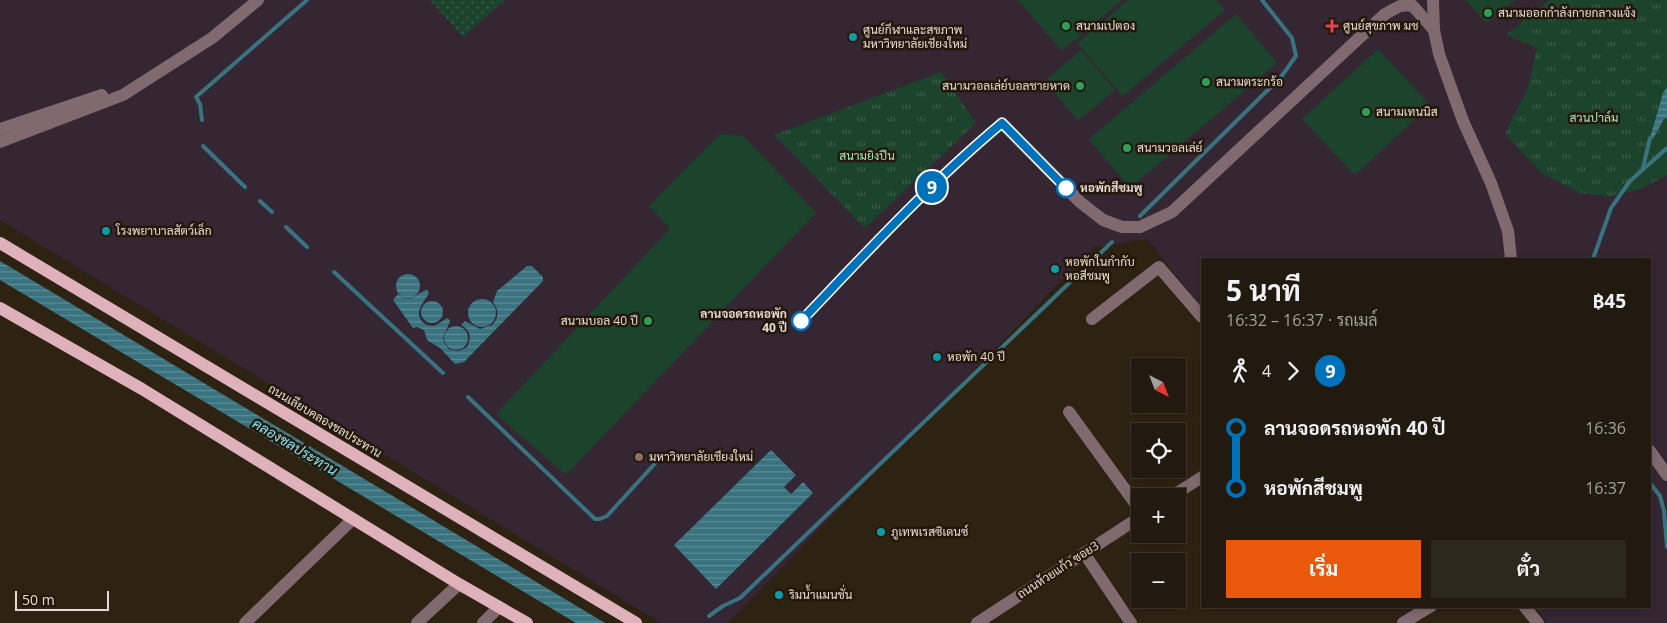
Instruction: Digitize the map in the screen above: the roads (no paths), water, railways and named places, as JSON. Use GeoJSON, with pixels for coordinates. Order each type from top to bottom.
{"type":"FeatureCollection","features":[{"type":"Feature","properties":{"kind":"main road","name":"ถนนเลียบคลองชลประทาน"},"geometry":{"type":"LineString","coordinates":[[0,244],[636,623]]}},
{"type":"Feature","properties":{"kind":"main road"},"geometry":{"type":"LineString","coordinates":[[0,308],[142,389],[459,584],[527,623]]}},
{"type":"Feature","properties":{"kind":"street"},"geometry":{"type":"LineString","coordinates":[[0,129],[119,89],[183,54],[214,32],[252,0]]}},
{"type":"Feature","properties":{"kind":"street"},"geometry":{"type":"LineString","coordinates":[[0,142],[123,96],[212,38],[258,0]]}},
{"type":"Feature","properties":{"kind":"street"},"geometry":{"type":"LineString","coordinates":[[1385,14],[1391,0]]}},
{"type":"Feature","properties":{"kind":"street"},"geometry":{"type":"LineString","coordinates":[[1433,0],[1434,30],[1439,54],[1464,121],[1491,183],[1508,231],[1511,258]]}},
{"type":"Feature","properties":{"kind":"street"},"geometry":{"type":"LineString","coordinates":[[1002,123],[1080,202],[1103,220],[1122,227],[1140,227],[1172,212],[1385,14],[1400,6],[1412,5],[1434,30]]}},
{"type":"Feature","properties":{"kind":"street"},"geometry":{"type":"LineString","coordinates":[[1092,319],[1159,267],[1201,316]]}},
{"type":"Feature","properties":{"kind":"street"},"geometry":{"type":"LineString","coordinates":[[1069,412],[1131,498]]}},
{"type":"Feature","properties":{"kind":"street"},"geometry":{"type":"LineString","coordinates":[[1651,452],[1667,475]]}},
{"type":"Feature","properties":{"kind":"street"},"geometry":{"type":"LineString","coordinates":[[1185,488],[1201,478]]}},
{"type":"Feature","properties":{"kind":"street"},"geometry":{"type":"LineString","coordinates":[[245,623],[354,519]]}},
{"type":"Feature","properties":{"kind":"street","name":"ถนนห้วยแก้ว ซอย3"},"geometry":{"type":"LineString","coordinates":[[976,623],[1131,523]]}},
{"type":"Feature","properties":{"kind":"street"},"geometry":{"type":"LineString","coordinates":[[1084,553],[1131,623]]}},
{"type":"Feature","properties":{"kind":"street"},"geometry":{"type":"LineString","coordinates":[[417,623],[459,584]]}},
{"type":"Feature","properties":{"kind":"street"},"geometry":{"type":"LineString","coordinates":[[483,623],[499,607]]}},
{"type":"Feature","properties":{"kind":"street"},"geometry":{"type":"LineString","coordinates":[[1403,623],[1428,608]]}},
{"type":"Feature","properties":{"kind":"street"},"geometry":{"type":"LineString","coordinates":[[1526,608],[1538,623]]}},
{"type":"Feature","properties":{"kind":"water"},"geometry":{"type":"Polygon","coordinates":[[[1667,87],[1667,118],[1664,119],[1653,139],[1650,138],[1663,93],[1667,87]]]}},
{"type":"Feature","properties":{"kind":"water","name":"คลองชลประทาน"},"geometry":{"type":"Polygon","coordinates":[[[0,261],[605,623],[576,623],[0,280],[0,261]]]}},
{"type":"Feature","properties":{"kind":"water"},"geometry":{"type":"Polygon","coordinates":[[[527,266],[532,266],[543,277],[543,281],[464,362],[455,364],[440,348],[427,340],[424,330],[417,327],[413,328],[393,300],[398,294],[410,298],[427,290],[429,293],[420,309],[420,318],[429,326],[436,325],[447,318],[450,320],[443,338],[444,342],[450,350],[459,351],[467,347],[470,337],[466,329],[461,325],[465,321],[480,329],[492,325],[497,317],[497,311],[493,302],[497,291],[527,266]]]}},
{"type":"Feature","properties":{"kind":"water"},"geometry":{"type":"Polygon","coordinates":[[[408,274],[413,275],[419,281],[419,291],[413,297],[408,298],[403,297],[397,291],[396,286],[397,281],[403,275],[408,274]]]}},
{"type":"Feature","properties":{"kind":"water"},"geometry":{"type":"Polygon","coordinates":[[[482,299],[492,303],[496,313],[492,323],[482,327],[472,323],[468,313],[472,303],[482,299]]]}},
{"type":"Feature","properties":{"kind":"water"},"geometry":{"type":"Polygon","coordinates":[[[432,301],[440,304],[443,312],[440,320],[432,323],[424,320],[421,312],[424,304],[432,301]]]}},
{"type":"Feature","properties":{"kind":"water"},"geometry":{"type":"Polygon","coordinates":[[[456,326],[465,329],[468,338],[465,347],[456,350],[447,347],[444,338],[447,329],[456,326]]]}},
{"type":"Feature","properties":{"kind":"water"},"geometry":{"type":"Polygon","coordinates":[[[771,450],[796,475],[784,487],[791,494],[803,482],[813,493],[716,589],[674,545],[771,450]]]}},
{"type":"Feature","properties":{"kind":"waterway"},"geometry":{"type":"LineString","coordinates":[[202,120],[200,104],[196,97],[307,0]]}},
{"type":"Feature","properties":{"kind":"waterway"},"geometry":{"type":"LineString","coordinates":[[1140,216],[1281,77],[1296,56],[1292,38],[1262,0]]}},
{"type":"Feature","properties":{"kind":"waterway"},"geometry":{"type":"LineString","coordinates":[[1643,168],[1650,138]]}},
{"type":"Feature","properties":{"kind":"waterway"},"geometry":{"type":"LineString","coordinates":[[203,146],[245,187]]}},
{"type":"Feature","properties":{"kind":"waterway"},"geometry":{"type":"LineString","coordinates":[[1593,258],[1611,208],[1630,181],[1667,148]]}},
{"type":"Feature","properties":{"kind":"waterway"},"geometry":{"type":"LineString","coordinates":[[260,201],[272,212]]}},
{"type":"Feature","properties":{"kind":"waterway"},"geometry":{"type":"LineString","coordinates":[[286,227],[307,247]]}},
{"type":"Feature","properties":{"kind":"waterway"},"geometry":{"type":"LineString","coordinates":[[709,616],[723,606],[740,598],[1112,242]]}},
{"type":"Feature","properties":{"kind":"waterway"},"geometry":{"type":"LineString","coordinates":[[334,272],[443,373]]}},
{"type":"Feature","properties":{"kind":"waterway"},"geometry":{"type":"LineString","coordinates":[[468,397],[595,519],[607,516],[660,458]]}},
{"type":"Feature","properties":{"kind":"waterway"},"geometry":{"type":"LineString","coordinates":[[1651,484],[1660,496],[1664,511],[1667,547]]}},
{"type":"Feature","properties":{"kind":"place","name":"สนามออกกำลังกายกลางแจ้ง"},"geometry":{"type":"Point","coordinates":[1488,13]}},
{"type":"Feature","properties":{"kind":"place","name":"สนามเปตอง"},"geometry":{"type":"Point","coordinates":[1066,26]}},
{"type":"Feature","properties":{"kind":"place","name":"ศูนย์สุขภาพ มช"},"geometry":{"type":"Point","coordinates":[1332,26]}},
{"type":"Feature","properties":{"kind":"place","name":"ศูนย์กีฬาและสุขภาพ มหาวิทยาลัยเชียงใหม่"},"geometry":{"type":"Point","coordinates":[853,37]}},
{"type":"Feature","properties":{"kind":"place","name":"สนามตระกร้อ"},"geometry":{"type":"Point","coordinates":[1206,82]}},
{"type":"Feature","properties":{"kind":"place","name":"สนามวอลเล่ย์บอลชายหาด"},"geometry":{"type":"Point","coordinates":[1080,86]}},
{"type":"Feature","properties":{"kind":"place","name":"สนามเทนนิส"},"geometry":{"type":"Point","coordinates":[1366,112]}},
{"type":"Feature","properties":{"kind":"place","name":"สนามวอลเล่ย์"},"geometry":{"type":"Point","coordinates":[1127,148]}},
{"type":"Feature","properties":{"kind":"place","name":"หอพักสีชมพู"},"geometry":{"type":"Point","coordinates":[1066,188]}},
{"type":"Feature","properties":{"kind":"place","name":"โรงพยาบาลสัตว์เล็ก"},"geometry":{"type":"Point","coordinates":[106,231]}},
{"type":"Feature","properties":{"kind":"place","name":"หอพักในกำกับ หอสีชมพู"},"geometry":{"type":"Point","coordinates":[1055,269]}},
{"type":"Feature","properties":{"kind":"place","name":"สนามบอล 40 ปี"},"geometry":{"type":"Point","coordinates":[648,321]}},
{"type":"Feature","properties":{"kind":"place","name":"ลานจอดรถหอพัก 40 ปี"},"geometry":{"type":"Point","coordinates":[801,321]}},
{"type":"Feature","properties":{"kind":"place","name":"หอพัก 40 ปี"},"geometry":{"type":"Point","coordinates":[937,357]}},
{"type":"Feature","properties":{"kind":"place","name":"มหาวิทยาลัยเชียงใหม่"},"geometry":{"type":"Point","coordinates":[639,457]}},
{"type":"Feature","properties":{"kind":"place","name":"ภูเทพเรสซิเดนซ์"},"geometry":{"type":"Point","coordinates":[881,532]}},
{"type":"Feature","properties":{"kind":"place","name":"ริมน้ำแมนชั่น"},"geometry":{"type":"Point","coordinates":[779,595]}},
{"type":"Feature","properties":{"kind":"park label","name":"สวนปาล์ม"},"geometry":{"type":"Point","coordinates":[1594,118]}},
{"type":"Feature","properties":{"kind":"park label","name":"สนามยิงปืน"},"geometry":{"type":"Point","coordinates":[867,156]}}]}
